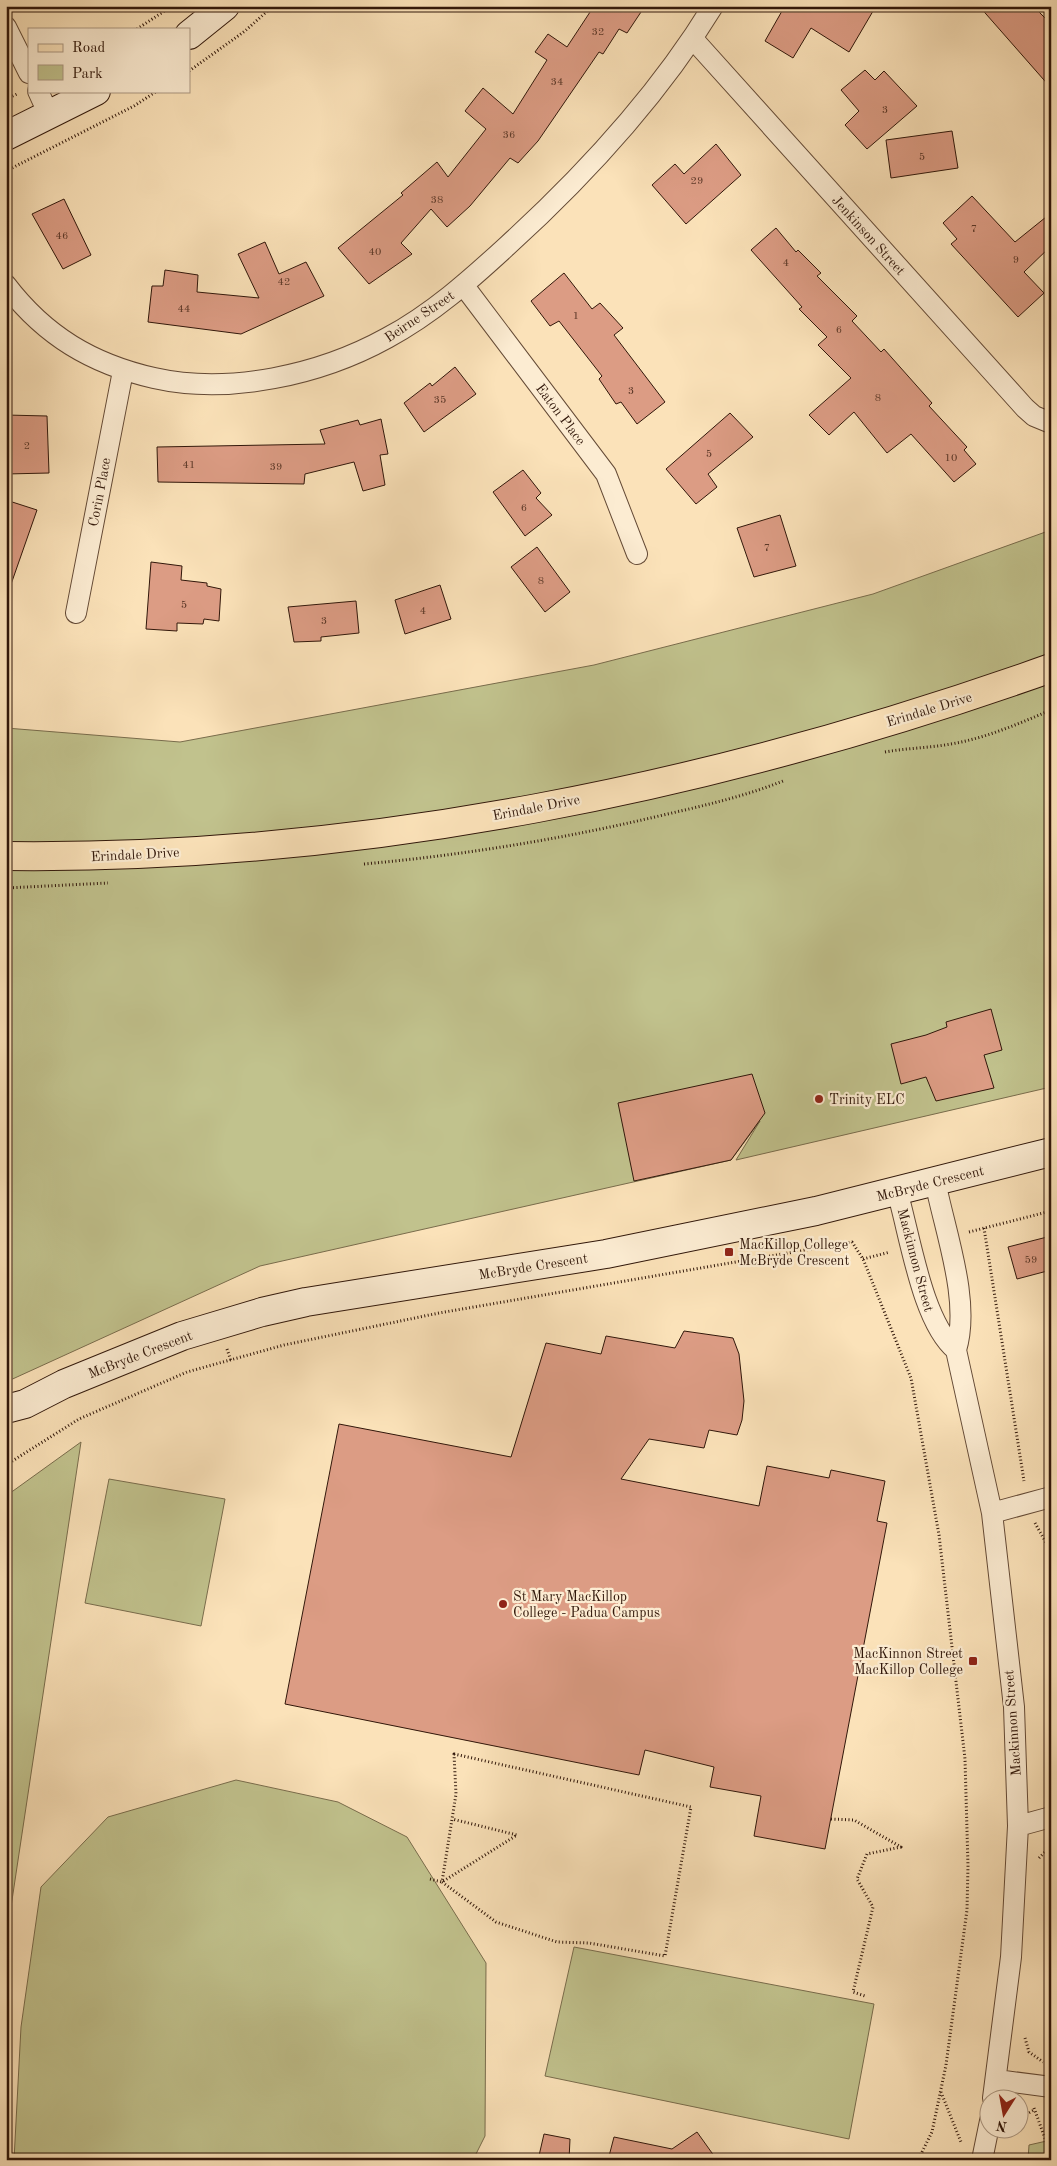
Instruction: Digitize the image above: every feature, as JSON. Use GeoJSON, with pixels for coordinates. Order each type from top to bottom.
{"type":"FeatureCollection","features":[{"type":"Feature","properties":{"kind":"main road","name":"Erindale Drive"},"geometry":{"type":"LineString","coordinates":[[6,856],[82,857],[181,852],[277,844],[510,813],[646,786],[755,760],[961,700],[1051,668]]}},
{"type":"Feature","properties":{"kind":"street"},"geometry":{"type":"LineString","coordinates":[[190,34],[225,6]]}},
{"type":"Feature","properties":{"kind":"street","name":"Beirne Street"},"geometry":{"type":"LineString","coordinates":[[6,285],[39,322],[79,351],[123,371],[176,383],[234,384],[295,374],[326,365],[385,340],[413,323],[464,286],[556,202],[613,140],[693,40],[713,6]]}},
{"type":"Feature","properties":{"kind":"street"},"geometry":{"type":"LineString","coordinates":[[6,27],[28,71]]}},
{"type":"Feature","properties":{"kind":"street","name":"Jenkinson Street"},"geometry":{"type":"LineString","coordinates":[[693,40],[1025,408],[1034,416],[1051,423]]}},
{"type":"Feature","properties":{"kind":"street"},"geometry":{"type":"LineString","coordinates":[[6,136],[43,103],[92,92]]}},
{"type":"Feature","properties":{"kind":"street","name":"Eaton Place"},"geometry":{"type":"LineString","coordinates":[[464,286],[606,474],[637,554]]}},
{"type":"Feature","properties":{"kind":"street","name":"Corin Place"},"geometry":{"type":"LineString","coordinates":[[76,613],[123,371]]}},
{"type":"Feature","properties":{"kind":"street","name":"McBryde Crescent"},"geometry":{"type":"LineString","coordinates":[[13,1411],[64,1384],[182,1336],[262,1312],[306,1302],[606,1254],[816,1211],[1051,1152]]}},
{"type":"Feature","properties":{"kind":"street","name":"Mackinnon Street"},"geometry":{"type":"LineString","coordinates":[[935,1181],[961,1303],[960,1339],[956,1350],[992,1512],[1014,1707],[1018,1826],[1011,1957],[995,2088]]}},
{"type":"Feature","properties":{"kind":"street","name":"Mackinnon Street"},"geometry":{"type":"LineString","coordinates":[[897,1191],[930,1315],[948,1344],[956,1350]]}},
{"type":"Feature","properties":{"kind":"street"},"geometry":{"type":"LineString","coordinates":[[992,1512],[1051,1498]]}},
{"type":"Feature","properties":{"kind":"street"},"geometry":{"type":"LineString","coordinates":[[1018,1826],[1051,1817]]}},
{"type":"Feature","properties":{"kind":"street"},"geometry":{"type":"LineString","coordinates":[[1023,2088],[1051,2087]]}},
{"type":"Feature","properties":{"kind":"street"},"geometry":{"type":"LineString","coordinates":[[982,2160],[987,2138]]}},
{"type":"Feature","properties":{"kind":"path"},"geometry":{"type":"LineString","coordinates":[[139,28],[172,6]]}},
{"type":"Feature","properties":{"kind":"path"},"geometry":{"type":"LineString","coordinates":[[190,70],[245,31],[273,6]]}},
{"type":"Feature","properties":{"kind":"path"},"geometry":{"type":"LineString","coordinates":[[6,171],[125,110],[155,92]]}},
{"type":"Feature","properties":{"kind":"path"},"geometry":{"type":"LineString","coordinates":[[1051,1211],[984,1228],[1030,1515],[1049,1548],[1051,1572]]}},
{"type":"Feature","properties":{"kind":"path"},"geometry":{"type":"LineString","coordinates":[[6,1465],[79,1419],[187,1372],[284,1345],[439,1313],[852,1242],[863,1259],[911,1378],[939,1534],[965,1759],[968,1866],[967,1910],[941,2091],[932,2132],[918,2160]]}},
{"type":"Feature","properties":{"kind":"path"},"geometry":{"type":"LineString","coordinates":[[430,1879],[442,1882],[496,1922],[557,1942],[589,1943],[665,1956],[690,1807],[454,1754],[456,1794],[442,1882]]}},
{"type":"Feature","properties":{"kind":"path"},"geometry":{"type":"LineString","coordinates":[[442,1882],[517,1835],[452,1819]]}},
{"type":"Feature","properties":{"kind":"path"},"geometry":{"type":"LineString","coordinates":[[831,1819],[854,1820],[901,1846],[867,1854],[857,1879],[873,1907],[853,1992],[865,1996]]}},
{"type":"Feature","properties":{"kind":"path"},"geometry":{"type":"LineString","coordinates":[[941,2091],[961,2142],[959,2151]]}},
{"type":"Feature","properties":{"kind":"path"},"geometry":{"type":"LineString","coordinates":[[1030,2112],[1034,2110],[1051,2155]]}},
{"type":"Feature","properties":{"kind":"green space"},"geometry":{"type":"Polygon","coordinates":[[[1051,530],[1051,1087],[736,1160],[760,1121],[731,1160],[260,1266],[6,1382],[6,728],[180,742],[594,665],[873,594],[1051,530]]]}},
{"type":"Feature","properties":{"kind":"green space"},"geometry":{"type":"Polygon","coordinates":[[[81,1442],[6,1940],[6,1496],[81,1442]]]}},
{"type":"Feature","properties":{"kind":"green space"},"geometry":{"type":"Polygon","coordinates":[[[109,1479],[225,1499],[201,1626],[85,1603],[109,1479]]]}},
{"type":"Feature","properties":{"kind":"green space"},"geometry":{"type":"Polygon","coordinates":[[[236,1780],[338,1802],[407,1837],[486,1963],[485,2136],[473,2160],[14,2160],[21,2027],[41,1887],[108,1817],[236,1780]]]}},
{"type":"Feature","properties":{"kind":"green space"},"geometry":{"type":"Polygon","coordinates":[[[574,1947],[874,2004],[849,2139],[545,2076],[574,1947]]]}},
{"type":"Feature","properties":{"kind":"green space"},"geometry":{"type":"Polygon","coordinates":[[[1051,2140],[1051,2160],[1028,2160],[1029,2145],[1051,2140]]]}},
{"type":"Feature","properties":{"kind":"building"},"geometry":{"type":"Polygon","coordinates":[[[594,6],[645,6],[627,33],[619,29],[603,54],[599,52],[538,141],[518,163],[510,158],[470,206],[447,227],[431,209],[401,243],[412,254],[369,284],[338,248],[403,195],[401,193],[437,162],[448,177],[486,129],[465,111],[483,88],[513,114],[547,60],[535,52],[548,34],[567,47],[594,6]]]}},
{"type":"Feature","properties":{"kind":"building"},"geometry":{"type":"Polygon","coordinates":[[[775,6],[876,6],[849,52],[811,28],[793,58],[765,41],[782,11],[775,6]]]}},
{"type":"Feature","properties":{"kind":"building"},"geometry":{"type":"Polygon","coordinates":[[[979,6],[1033,6],[1051,24],[1051,88],[979,6]]]}},
{"type":"Feature","properties":{"kind":"building"},"geometry":{"type":"Polygon","coordinates":[[[865,70],[875,80],[884,71],[917,106],[867,149],[845,125],[859,111],[841,90],[865,70]]]}},
{"type":"Feature","properties":{"kind":"building"},"geometry":{"type":"Polygon","coordinates":[[[952,131],[958,168],[891,178],[886,140],[952,131]]]}},
{"type":"Feature","properties":{"kind":"building"},"geometry":{"type":"Polygon","coordinates":[[[716,144],[741,175],[686,224],[652,185],[675,164],[684,174],[716,144]]]}},
{"type":"Feature","properties":{"kind":"building"},"geometry":{"type":"Polygon","coordinates":[[[972,196],[1015,242],[1051,213],[1051,246],[1024,272],[1044,293],[1018,317],[951,244],[957,239],[943,223],[972,196]]]}},
{"type":"Feature","properties":{"kind":"building"},"geometry":{"type":"Polygon","coordinates":[[[64,199],[91,255],[63,269],[32,214],[64,199]]]}},
{"type":"Feature","properties":{"kind":"building"},"geometry":{"type":"Polygon","coordinates":[[[776,228],[796,252],[798,250],[821,273],[817,276],[857,316],[852,321],[881,352],[884,349],[932,403],[929,406],[967,447],[964,450],[976,464],[954,482],[911,434],[887,453],[854,412],[829,435],[809,415],[851,378],[818,345],[827,337],[799,309],[802,307],[751,250],[776,228]]]}},
{"type":"Feature","properties":{"kind":"building"},"geometry":{"type":"Polygon","coordinates":[[[265,242],[279,274],[306,262],[324,296],[241,334],[148,322],[152,286],[163,286],[165,270],[198,275],[197,292],[259,298],[238,254],[265,242]]]}},
{"type":"Feature","properties":{"kind":"building"},"geometry":{"type":"Polygon","coordinates":[[[564,273],[592,309],[600,303],[623,328],[614,335],[665,402],[637,424],[621,402],[616,404],[599,379],[602,376],[559,321],[550,326],[531,301],[564,273]]]}},
{"type":"Feature","properties":{"kind":"building"},"geometry":{"type":"Polygon","coordinates":[[[455,367],[476,394],[424,432],[404,403],[430,383],[432,386],[455,367]]]}},
{"type":"Feature","properties":{"kind":"building"},"geometry":{"type":"Polygon","coordinates":[[[730,413],[753,437],[708,474],[717,487],[696,504],[666,469],[730,413]]]}},
{"type":"Feature","properties":{"kind":"building"},"geometry":{"type":"Polygon","coordinates":[[[6,415],[47,416],[49,473],[6,474],[6,415]]]}},
{"type":"Feature","properties":{"kind":"building"},"geometry":{"type":"Polygon","coordinates":[[[381,419],[388,454],[380,455],[385,485],[363,491],[354,462],[305,474],[304,484],[158,482],[157,447],[325,444],[320,430],[358,420],[360,425],[381,419]]]}},
{"type":"Feature","properties":{"kind":"building"},"geometry":{"type":"Polygon","coordinates":[[[523,470],[541,493],[536,498],[552,515],[525,536],[493,492],[523,470]]]}},
{"type":"Feature","properties":{"kind":"building"},"geometry":{"type":"Polygon","coordinates":[[[6,500],[37,510],[9,590],[6,589],[6,500]]]}},
{"type":"Feature","properties":{"kind":"building"},"geometry":{"type":"Polygon","coordinates":[[[780,515],[796,566],[754,577],[737,528],[780,515]]]}},
{"type":"Feature","properties":{"kind":"building"},"geometry":{"type":"Polygon","coordinates":[[[537,547],[570,592],[545,612],[511,567],[537,547]]]}},
{"type":"Feature","properties":{"kind":"building"},"geometry":{"type":"Polygon","coordinates":[[[151,562],[182,566],[181,580],[207,583],[207,586],[221,589],[219,621],[204,619],[203,624],[177,623],[177,631],[146,629],[151,562]]]}},
{"type":"Feature","properties":{"kind":"building"},"geometry":{"type":"Polygon","coordinates":[[[440,585],[451,619],[405,634],[395,600],[440,585]]]}},
{"type":"Feature","properties":{"kind":"building"},"geometry":{"type":"Polygon","coordinates":[[[356,601],[359,633],[321,637],[321,641],[294,642],[288,607],[356,601]]]}},
{"type":"Feature","properties":{"kind":"building","name":"Trinity ELC"},"geometry":{"type":"Polygon","coordinates":[[[991,1009],[1002,1050],[984,1055],[994,1088],[936,1101],[926,1077],[901,1084],[891,1044],[926,1035],[947,1027],[946,1022],[991,1009]]]}},
{"type":"Feature","properties":{"kind":"building"},"geometry":{"type":"Polygon","coordinates":[[[752,1074],[765,1113],[731,1160],[634,1181],[618,1103],[752,1074]]]}},
{"type":"Feature","properties":{"kind":"building"},"geometry":{"type":"Polygon","coordinates":[[[1051,1236],[1051,1270],[1017,1279],[1008,1247],[1051,1236]]]}},
{"type":"Feature","properties":{"kind":"building"},"geometry":{"type":"Polygon","coordinates":[[[684,1331],[733,1338],[739,1354],[744,1401],[742,1420],[737,1435],[709,1430],[704,1448],[649,1439],[621,1479],[759,1506],[767,1466],[829,1478],[831,1470],[885,1481],[877,1521],[887,1523],[825,1849],[754,1836],[761,1796],[710,1787],[714,1767],[645,1750],[639,1775],[285,1704],[339,1424],[511,1457],[546,1343],[601,1354],[606,1336],[675,1348],[684,1331]]]}},
{"type":"Feature","properties":{"kind":"building"},"geometry":{"type":"Polygon","coordinates":[[[697,2132],[717,2160],[608,2160],[614,2137],[672,2149],[697,2132]]]}},
{"type":"Feature","properties":{"kind":"building"},"geometry":{"type":"Polygon","coordinates":[[[544,2134],[570,2139],[569,2160],[538,2160],[544,2134]]]}},
{"type":"Feature","properties":{"kind":"place","name":"Trinity ELC"},"geometry":{"type":"Point","coordinates":[819,1099]}},
{"type":"Feature","properties":{"kind":"place","name":"MacKillop College McBryde Crescent"},"geometry":{"type":"Point","coordinates":[729,1252]}},
{"type":"Feature","properties":{"kind":"place","name":"St Mary MacKillop College - Padua Campus"},"geometry":{"type":"Point","coordinates":[503,1604]}},
{"type":"Feature","properties":{"kind":"place","name":"MacKinnon Street MacKillop College"},"geometry":{"type":"Point","coordinates":[973,1661]}}]}
